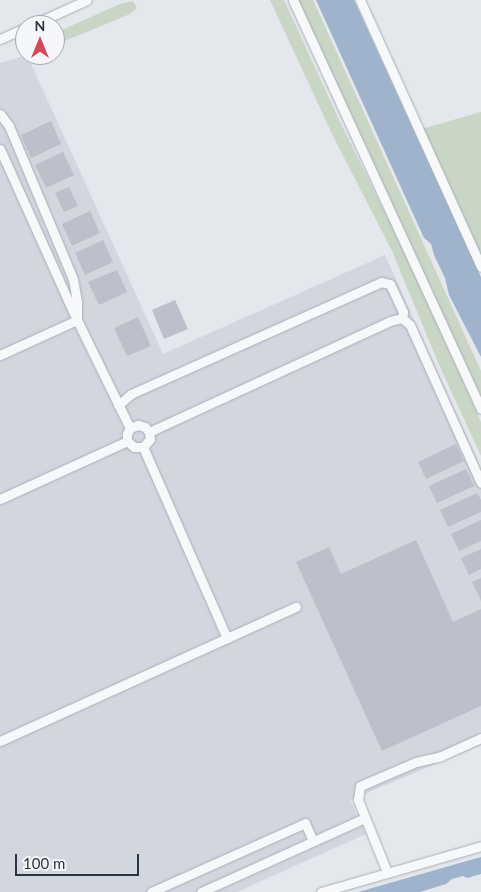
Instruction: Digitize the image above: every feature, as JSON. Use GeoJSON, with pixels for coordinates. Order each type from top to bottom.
{"type":"FeatureCollection","features":[{"type":"Feature","properties":{"kind":"street"},"geometry":{"type":"LineString","coordinates":[[54,15],[87,0]]}},
{"type":"Feature","properties":{"kind":"street"},"geometry":{"type":"LineString","coordinates":[[293,0],[481,409]]}},
{"type":"Feature","properties":{"kind":"street"},"geometry":{"type":"LineString","coordinates":[[360,0],[481,267]]}},
{"type":"Feature","properties":{"kind":"street"},"geometry":{"type":"LineString","coordinates":[[0,40],[15,33]]}},
{"type":"Feature","properties":{"kind":"street"},"geometry":{"type":"LineString","coordinates":[[0,114],[8,126],[73,279],[77,302],[77,320]]}},
{"type":"Feature","properties":{"kind":"street"},"geometry":{"type":"LineString","coordinates":[[0,149],[77,320],[130,428]]}},
{"type":"Feature","properties":{"kind":"street"},"geometry":{"type":"LineString","coordinates":[[118,405],[131,394],[381,282],[390,284],[403,312],[402,318]]}},
{"type":"Feature","properties":{"kind":"street"},"geometry":{"type":"LineString","coordinates":[[149,432],[381,325],[402,318]]}},
{"type":"Feature","properties":{"kind":"street"},"geometry":{"type":"LineString","coordinates":[[402,318],[410,325],[481,483]]}},
{"type":"Feature","properties":{"kind":"street"},"geometry":{"type":"LineString","coordinates":[[0,355],[77,320]]}},
{"type":"Feature","properties":{"kind":"street"},"geometry":{"type":"LineString","coordinates":[[138,425],[145,427],[149,432],[150,439],[143,447],[134,447],[127,441],[127,434],[130,428],[138,425]]}},
{"type":"Feature","properties":{"kind":"street"},"geometry":{"type":"LineString","coordinates":[[0,499],[127,441]]}},
{"type":"Feature","properties":{"kind":"street"},"geometry":{"type":"LineString","coordinates":[[143,447],[227,638]]}},
{"type":"Feature","properties":{"kind":"street"},"geometry":{"type":"LineString","coordinates":[[0,741],[296,607]]}},
{"type":"Feature","properties":{"kind":"street"},"geometry":{"type":"LineString","coordinates":[[387,872],[358,800],[360,786],[416,762],[441,756],[481,738]]}},
{"type":"Feature","properties":{"kind":"street"},"geometry":{"type":"LineString","coordinates":[[201,892],[365,818]]}},
{"type":"Feature","properties":{"kind":"street"},"geometry":{"type":"LineString","coordinates":[[152,892],[305,823],[313,841]]}},
{"type":"Feature","properties":{"kind":"street"},"geometry":{"type":"LineString","coordinates":[[321,892],[481,846]]}},
{"type":"Feature","properties":{"kind":"shaded area"},"geometry":{"type":"Polygon","coordinates":[[[15,59],[15,65],[32,65],[163,354],[385,255],[481,468],[481,745],[350,800],[366,834],[237,892],[0,892],[0,63],[15,59]]]}},
{"type":"Feature","properties":{"kind":"green space"},"geometry":{"type":"Polygon","coordinates":[[[270,0],[284,0],[340,122],[417,277],[481,422],[481,456],[440,367],[392,251],[333,136],[270,0]]]}},
{"type":"Feature","properties":{"kind":"green space"},"geometry":{"type":"Polygon","coordinates":[[[297,0],[313,0],[481,371],[481,399],[297,0]]]}},
{"type":"Feature","properties":{"kind":"green space"},"geometry":{"type":"Polygon","coordinates":[[[133,1],[137,8],[130,14],[65,41],[65,29],[120,4],[133,1]]]}},
{"type":"Feature","properties":{"kind":"green space"},"geometry":{"type":"Polygon","coordinates":[[[481,112],[481,262],[421,129],[481,112]]]}},
{"type":"Feature","properties":{"kind":"water"},"geometry":{"type":"Polygon","coordinates":[[[316,0],[354,0],[481,277],[481,357],[449,295],[445,278],[431,244],[424,238],[316,0]]]}},
{"type":"Feature","properties":{"kind":"water"},"geometry":{"type":"Polygon","coordinates":[[[481,857],[481,874],[467,878],[463,876],[452,879],[446,884],[420,892],[358,892],[481,857]]]}},
{"type":"Feature","properties":{"kind":"building"},"geometry":{"type":"Polygon","coordinates":[[[51,121],[61,144],[31,158],[21,135],[51,121]]]}},
{"type":"Feature","properties":{"kind":"building"},"geometry":{"type":"Polygon","coordinates":[[[63,152],[74,175],[46,188],[35,165],[63,152]]]}},
{"type":"Feature","properties":{"kind":"building"},"geometry":{"type":"Polygon","coordinates":[[[69,187],[78,206],[64,212],[55,193],[69,187]]]}},
{"type":"Feature","properties":{"kind":"building"},"geometry":{"type":"Polygon","coordinates":[[[90,211],[100,233],[72,246],[62,224],[90,211]]]}},
{"type":"Feature","properties":{"kind":"building"},"geometry":{"type":"Polygon","coordinates":[[[103,240],[113,262],[85,275],[75,253],[103,240]]]}},
{"type":"Feature","properties":{"kind":"building"},"geometry":{"type":"Polygon","coordinates":[[[117,270],[127,292],[99,305],[88,282],[117,270]]]}},
{"type":"Feature","properties":{"kind":"building"},"geometry":{"type":"Polygon","coordinates":[[[175,300],[188,329],[164,339],[152,310],[175,300]]]}},
{"type":"Feature","properties":{"kind":"building"},"geometry":{"type":"Polygon","coordinates":[[[138,317],[151,346],[127,356],[114,328],[138,317]]]}},
{"type":"Feature","properties":{"kind":"building"},"geometry":{"type":"Polygon","coordinates":[[[456,444],[464,461],[426,479],[418,462],[456,444]]]}},
{"type":"Feature","properties":{"kind":"building"},"geometry":{"type":"Polygon","coordinates":[[[466,469],[474,486],[437,503],[429,486],[466,469]]]}},
{"type":"Feature","properties":{"kind":"building"},"geometry":{"type":"Polygon","coordinates":[[[477,493],[481,500],[481,512],[448,527],[440,510],[477,493]]]}},
{"type":"Feature","properties":{"kind":"building"},"geometry":{"type":"Polygon","coordinates":[[[481,520],[481,541],[459,551],[451,534],[481,520]]]}},
{"type":"Feature","properties":{"kind":"building"},"geometry":{"type":"Polygon","coordinates":[[[416,540],[453,622],[481,609],[481,706],[382,751],[296,562],[329,547],[341,574],[416,540]]]}},
{"type":"Feature","properties":{"kind":"building"},"geometry":{"type":"Polygon","coordinates":[[[481,549],[481,569],[469,575],[461,558],[481,549]]]}},
{"type":"Feature","properties":{"kind":"building"},"geometry":{"type":"Polygon","coordinates":[[[481,578],[481,601],[472,582],[481,578]]]}}]}
